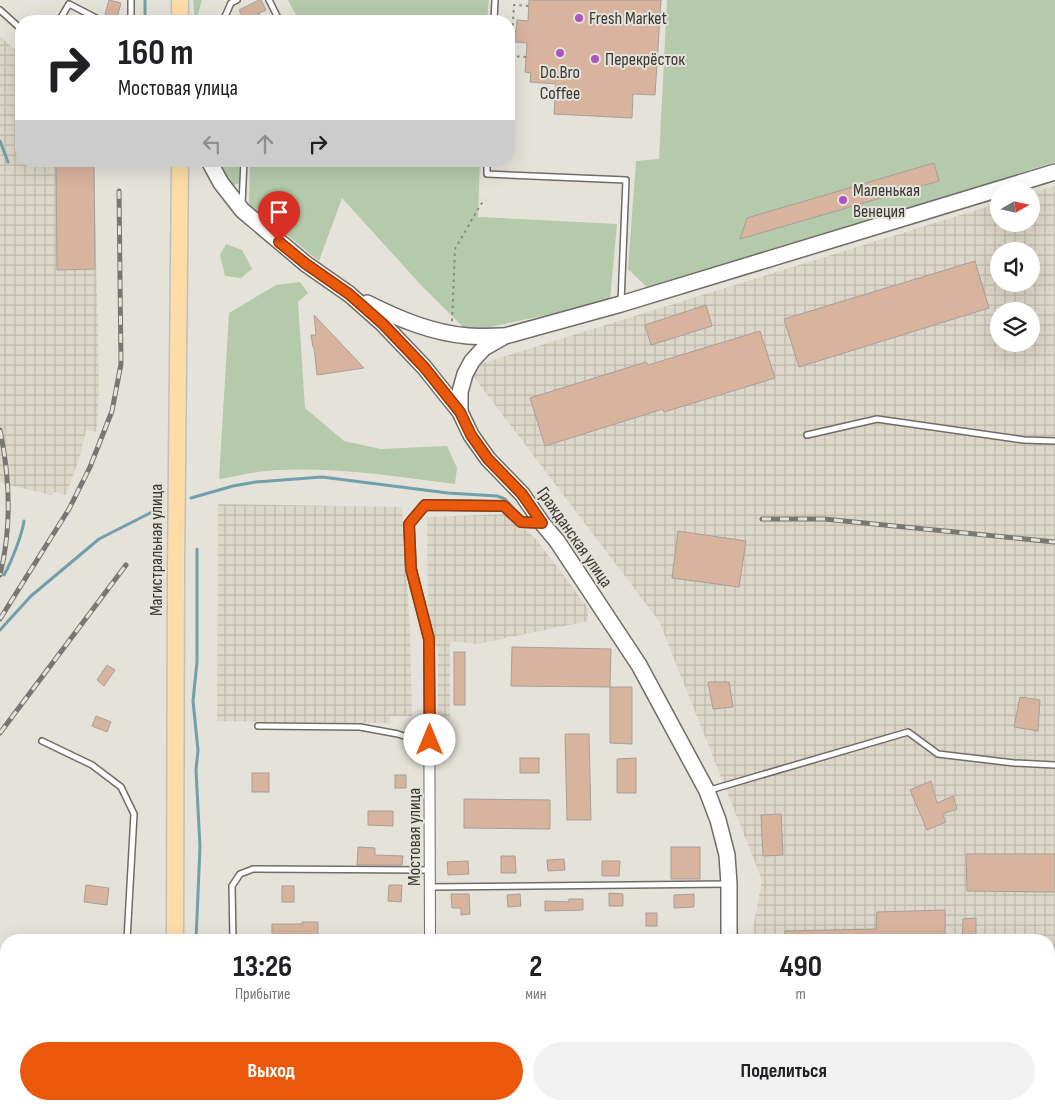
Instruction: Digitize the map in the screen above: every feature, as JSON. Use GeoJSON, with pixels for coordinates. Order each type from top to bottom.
{"type":"FeatureCollection","features":[{"type":"Feature","properties":{"kind":"main road"},"geometry":{"type":"LineString","coordinates":[[180,0],[180,15]]}},
{"type":"Feature","properties":{"kind":"main road","name":"Магистральная улица"},"geometry":{"type":"LineString","coordinates":[[174,934],[180,167]]}},
{"type":"Feature","properties":{"kind":"street","name":"Гражданская улица"},"geometry":{"type":"LineString","coordinates":[[213,167],[221,184],[242,210],[306,264],[349,294],[383,324],[424,367],[460,412],[471,435],[488,459],[522,494],[557,541],[639,665],[707,791],[718,820],[726,855],[729,884],[729,934]]}},
{"type":"Feature","properties":{"kind":"street"},"geometry":{"type":"LineString","coordinates":[[460,412],[460,392],[465,374],[472,361],[484,348],[505,336],[621,304],[1055,172]]}},
{"type":"Feature","properties":{"kind":"street"},"geometry":{"type":"LineString","coordinates":[[349,294],[395,317],[433,330],[468,336],[505,336]]}},
{"type":"Feature","properties":{"kind":"street","name":"Мостовая улица"},"geometry":{"type":"LineString","coordinates":[[430,934],[429,639],[411,569],[409,524],[425,505],[504,506],[521,522],[542,523]]}},
{"type":"Feature","properties":{"kind":"lane"},"geometry":{"type":"LineString","coordinates":[[131,0],[131,15]]}},
{"type":"Feature","properties":{"kind":"lane"},"geometry":{"type":"LineString","coordinates":[[226,15],[231,3],[237,0]]}},
{"type":"Feature","properties":{"kind":"lane"},"geometry":{"type":"LineString","coordinates":[[269,0],[276,15]]}},
{"type":"Feature","properties":{"kind":"lane"},"geometry":{"type":"LineString","coordinates":[[495,15],[496,0]]}},
{"type":"Feature","properties":{"kind":"lane"},"geometry":{"type":"LineString","coordinates":[[63,15],[69,4],[90,15]]}},
{"type":"Feature","properties":{"kind":"lane"},"geometry":{"type":"LineString","coordinates":[[0,10],[15,24]]}},
{"type":"Feature","properties":{"kind":"lane"},"geometry":{"type":"LineString","coordinates":[[242,210],[244,167]]}},
{"type":"Feature","properties":{"kind":"lane"},"geometry":{"type":"LineString","coordinates":[[487,167],[487,174],[626,180],[621,304]]}},
{"type":"Feature","properties":{"kind":"lane"},"geometry":{"type":"LineString","coordinates":[[807,435],[877,419],[1024,440],[1055,441]]}},
{"type":"Feature","properties":{"kind":"lane"},"geometry":{"type":"LineString","coordinates":[[258,726],[360,727],[398,734],[430,745]]}},
{"type":"Feature","properties":{"kind":"lane"},"geometry":{"type":"LineString","coordinates":[[707,791],[908,732],[938,754],[1055,765]]}},
{"type":"Feature","properties":{"kind":"lane"},"geometry":{"type":"LineString","coordinates":[[42,741],[92,765],[120,787],[134,814],[127,934]]}},
{"type":"Feature","properties":{"kind":"lane"},"geometry":{"type":"LineString","coordinates":[[232,934],[232,886],[240,874],[253,870],[430,870]]}},
{"type":"Feature","properties":{"kind":"lane"},"geometry":{"type":"LineString","coordinates":[[430,886],[729,884]]}},
{"type":"Feature","properties":{"kind":"path"},"geometry":{"type":"LineString","coordinates":[[512,15],[514,5],[529,6]]}},
{"type":"Feature","properties":{"kind":"path"},"geometry":{"type":"LineString","coordinates":[[515,56],[526,57]]}},
{"type":"Feature","properties":{"kind":"path"},"geometry":{"type":"LineString","coordinates":[[452,333],[455,249],[481,204],[486,200]]}},
{"type":"Feature","properties":{"kind":"shaded area"},"geometry":{"type":"Polygon","coordinates":[[[0,36],[15,48],[15,167],[94,167],[99,386],[97,432],[86,430],[80,456],[66,495],[55,492],[51,495],[1,483],[0,36]]]}},
{"type":"Feature","properties":{"kind":"shaded area"},"geometry":{"type":"Polygon","coordinates":[[[1055,186],[1055,934],[752,934],[762,880],[659,621],[467,368],[990,206],[990,232],[1040,232],[1040,190],[1055,186]]]}},
{"type":"Feature","properties":{"kind":"shaded area"},"geometry":{"type":"Polygon","coordinates":[[[218,504],[402,507],[410,629],[412,716],[390,716],[390,723],[217,721],[218,504]]]}},
{"type":"Feature","properties":{"kind":"shaded area"},"geometry":{"type":"Polygon","coordinates":[[[509,514],[536,539],[588,608],[588,621],[477,644],[450,641],[450,747],[438,746],[438,650],[428,625],[427,517],[509,514]]]}},
{"type":"Feature","properties":{"kind":"green space"},"geometry":{"type":"Polygon","coordinates":[[[193,0],[202,0],[198,15],[194,15],[193,0]]]}},
{"type":"Feature","properties":{"kind":"green space"},"geometry":{"type":"Polygon","coordinates":[[[288,0],[489,0],[488,15],[296,15],[288,0]]]}},
{"type":"Feature","properties":{"kind":"green space"},"geometry":{"type":"Polygon","coordinates":[[[667,0],[1055,0],[1055,162],[650,290],[628,269],[636,161],[659,159],[667,0]]]}},
{"type":"Feature","properties":{"kind":"green space"},"geometry":{"type":"Polygon","coordinates":[[[218,167],[240,167],[240,183],[234,185],[226,183],[218,167]]]}},
{"type":"Feature","properties":{"kind":"green space"},"geometry":{"type":"Polygon","coordinates":[[[250,167],[480,167],[478,217],[617,224],[610,301],[468,332],[420,284],[342,198],[319,261],[249,204],[250,167]]]}},
{"type":"Feature","properties":{"kind":"green space"},"geometry":{"type":"Polygon","coordinates":[[[226,244],[242,250],[252,269],[241,278],[225,276],[220,255],[226,244]]]}},
{"type":"Feature","properties":{"kind":"green space"},"geometry":{"type":"Polygon","coordinates":[[[300,282],[308,293],[298,302],[305,408],[344,441],[381,449],[447,446],[457,468],[455,484],[366,473],[298,469],[255,472],[219,479],[229,313],[276,285],[300,282]]]}},
{"type":"Feature","properties":{"kind":"building"},"geometry":{"type":"Polygon","coordinates":[[[109,0],[121,3],[118,15],[105,14],[109,0]]]}},
{"type":"Feature","properties":{"kind":"building"},"geometry":{"type":"Polygon","coordinates":[[[261,0],[266,10],[259,13],[260,15],[242,15],[239,10],[261,0]]]}},
{"type":"Feature","properties":{"kind":"building","name":"Перекрёсток"},"geometry":{"type":"Polygon","coordinates":[[[529,0],[661,0],[655,95],[633,94],[632,118],[554,114],[556,84],[530,82],[531,73],[525,72],[527,43],[515,42],[517,20],[528,21],[529,0]]]}},
{"type":"Feature","properties":{"kind":"building","name":"Маленькая Венеция"},"geometry":{"type":"Polygon","coordinates":[[[934,163],[939,181],[740,239],[747,218],[934,163]]]}},
{"type":"Feature","properties":{"kind":"building"},"geometry":{"type":"Polygon","coordinates":[[[56,167],[94,167],[95,269],[57,270],[56,167]]]}},
{"type":"Feature","properties":{"kind":"building"},"geometry":{"type":"Polygon","coordinates":[[[975,261],[989,308],[799,367],[784,319],[975,261]]]}},
{"type":"Feature","properties":{"kind":"building"},"geometry":{"type":"Polygon","coordinates":[[[706,305],[712,326],[651,345],[645,325],[706,305]]]}},
{"type":"Feature","properties":{"kind":"building"},"geometry":{"type":"Polygon","coordinates":[[[314,315],[364,368],[317,375],[311,335],[316,335],[314,315]]]}},
{"type":"Feature","properties":{"kind":"building"},"geometry":{"type":"Polygon","coordinates":[[[760,331],[775,378],[664,412],[663,409],[545,446],[530,398],[646,362],[648,365],[760,331]]]}},
{"type":"Feature","properties":{"kind":"building"},"geometry":{"type":"Polygon","coordinates":[[[678,531],[746,541],[739,587],[672,578],[678,531]]]}},
{"type":"Feature","properties":{"kind":"building"},"geometry":{"type":"Polygon","coordinates":[[[512,647],[611,649],[610,687],[511,686],[512,647]]]}},
{"type":"Feature","properties":{"kind":"building"},"geometry":{"type":"Polygon","coordinates":[[[454,652],[465,652],[465,705],[454,705],[454,652]]]}},
{"type":"Feature","properties":{"kind":"building"},"geometry":{"type":"Polygon","coordinates":[[[107,665],[115,670],[104,686],[97,680],[107,665]]]}},
{"type":"Feature","properties":{"kind":"building"},"geometry":{"type":"Polygon","coordinates":[[[708,682],[729,682],[733,707],[713,709],[708,682]]]}},
{"type":"Feature","properties":{"kind":"building"},"geometry":{"type":"Polygon","coordinates":[[[610,687],[632,687],[632,744],[610,743],[610,687]]]}},
{"type":"Feature","properties":{"kind":"building"},"geometry":{"type":"Polygon","coordinates":[[[1020,697],[1040,700],[1038,731],[1014,727],[1020,697]]]}},
{"type":"Feature","properties":{"kind":"building"},"geometry":{"type":"Polygon","coordinates":[[[96,716],[111,722],[107,732],[92,726],[96,716]]]}},
{"type":"Feature","properties":{"kind":"building"},"geometry":{"type":"Polygon","coordinates":[[[565,734],[589,734],[591,820],[567,820],[565,734]]]}},
{"type":"Feature","properties":{"kind":"building"},"geometry":{"type":"Polygon","coordinates":[[[520,758],[539,758],[539,773],[520,773],[520,758]]]}},
{"type":"Feature","properties":{"kind":"building"},"geometry":{"type":"Polygon","coordinates":[[[636,758],[636,793],[617,793],[617,759],[636,758]]]}},
{"type":"Feature","properties":{"kind":"building"},"geometry":{"type":"Polygon","coordinates":[[[252,773],[269,773],[269,792],[252,792],[252,773]]]}},
{"type":"Feature","properties":{"kind":"building"},"geometry":{"type":"Polygon","coordinates":[[[395,775],[406,775],[406,788],[395,788],[395,775]]]}},
{"type":"Feature","properties":{"kind":"building"},"geometry":{"type":"Polygon","coordinates":[[[931,781],[937,803],[953,796],[957,809],[942,814],[946,822],[927,830],[910,790],[931,781]]]}},
{"type":"Feature","properties":{"kind":"building"},"geometry":{"type":"Polygon","coordinates":[[[464,799],[550,800],[550,829],[464,828],[464,799]]]}},
{"type":"Feature","properties":{"kind":"building"},"geometry":{"type":"Polygon","coordinates":[[[368,811],[393,811],[393,826],[368,825],[368,811]]]}},
{"type":"Feature","properties":{"kind":"building"},"geometry":{"type":"Polygon","coordinates":[[[781,814],[783,855],[763,856],[761,815],[781,814]]]}},
{"type":"Feature","properties":{"kind":"building"},"geometry":{"type":"Polygon","coordinates":[[[358,847],[375,848],[375,855],[403,856],[402,865],[357,865],[358,847]]]}},
{"type":"Feature","properties":{"kind":"building"},"geometry":{"type":"Polygon","coordinates":[[[671,847],[700,847],[700,879],[671,879],[671,847]]]}},
{"type":"Feature","properties":{"kind":"building"},"geometry":{"type":"Polygon","coordinates":[[[966,854],[1055,854],[1055,892],[967,891],[966,854]]]}},
{"type":"Feature","properties":{"kind":"building"},"geometry":{"type":"Polygon","coordinates":[[[501,856],[515,856],[516,873],[501,873],[501,856]]]}},
{"type":"Feature","properties":{"kind":"building"},"geometry":{"type":"Polygon","coordinates":[[[564,859],[565,870],[548,871],[547,860],[564,859]]]}},
{"type":"Feature","properties":{"kind":"building"},"geometry":{"type":"Polygon","coordinates":[[[468,861],[469,874],[448,875],[447,862],[468,861]]]}},
{"type":"Feature","properties":{"kind":"building"},"geometry":{"type":"Polygon","coordinates":[[[602,861],[620,861],[619,876],[602,876],[602,861]]]}},
{"type":"Feature","properties":{"kind":"building"},"geometry":{"type":"Polygon","coordinates":[[[86,885],[109,888],[107,905],[84,902],[86,885]]]}},
{"type":"Feature","properties":{"kind":"building"},"geometry":{"type":"Polygon","coordinates":[[[389,885],[402,885],[401,902],[388,901],[389,885]]]}},
{"type":"Feature","properties":{"kind":"building"},"geometry":{"type":"Polygon","coordinates":[[[282,886],[294,886],[294,902],[282,902],[282,886]]]}},
{"type":"Feature","properties":{"kind":"building"},"geometry":{"type":"Polygon","coordinates":[[[609,893],[623,894],[623,906],[609,906],[609,893]]]}},
{"type":"Feature","properties":{"kind":"building"},"geometry":{"type":"Polygon","coordinates":[[[451,894],[469,894],[470,914],[461,915],[461,908],[452,908],[451,894]]]}},
{"type":"Feature","properties":{"kind":"building"},"geometry":{"type":"Polygon","coordinates":[[[520,894],[521,906],[508,907],[507,895],[520,894]]]}},
{"type":"Feature","properties":{"kind":"building"},"geometry":{"type":"Polygon","coordinates":[[[694,894],[694,907],[674,908],[674,895],[694,894]]]}},
{"type":"Feature","properties":{"kind":"building"},"geometry":{"type":"Polygon","coordinates":[[[569,899],[583,899],[583,910],[545,911],[545,901],[569,902],[569,899]]]}},
{"type":"Feature","properties":{"kind":"building"},"geometry":{"type":"Polygon","coordinates":[[[945,910],[945,934],[785,934],[785,931],[876,929],[877,912],[945,910]]]}},
{"type":"Feature","properties":{"kind":"building"},"geometry":{"type":"Polygon","coordinates":[[[646,913],[657,913],[657,926],[646,926],[646,913]]]}},
{"type":"Feature","properties":{"kind":"building"},"geometry":{"type":"Polygon","coordinates":[[[976,918],[976,934],[962,934],[963,919],[976,918]]]}},
{"type":"Feature","properties":{"kind":"building"},"geometry":{"type":"Polygon","coordinates":[[[302,922],[318,922],[318,934],[272,934],[272,924],[302,924],[302,922]]]}},
{"type":"Feature","properties":{"kind":"waterway"},"geometry":{"type":"LineString","coordinates":[[145,0],[145,15]]}},
{"type":"Feature","properties":{"kind":"waterway"},"geometry":{"type":"LineString","coordinates":[[0,141],[8,162]]}},
{"type":"Feature","properties":{"kind":"waterway"},"geometry":{"type":"LineString","coordinates":[[191,498],[233,486],[256,482],[322,477],[448,493],[497,496],[505,499],[513,508]]}},
{"type":"Feature","properties":{"kind":"waterway"},"geometry":{"type":"LineString","coordinates":[[0,630],[31,596],[99,539],[156,510]]}},
{"type":"Feature","properties":{"kind":"waterway"},"geometry":{"type":"LineString","coordinates":[[4,575],[16,549],[24,521]]}},
{"type":"Feature","properties":{"kind":"waterway"},"geometry":{"type":"LineString","coordinates":[[196,934],[200,847],[196,770],[198,750],[193,701],[197,662],[197,549]]}},
{"type":"Feature","properties":{"kind":"railway"},"geometry":{"type":"LineString","coordinates":[[0,619],[69,509],[90,467],[112,411],[121,364],[119,191]]}},
{"type":"Feature","properties":{"kind":"railway"},"geometry":{"type":"LineString","coordinates":[[0,430],[8,484],[8,521],[0,575]]}},
{"type":"Feature","properties":{"kind":"railway"},"geometry":{"type":"LineString","coordinates":[[762,519],[824,519],[1055,542]]}},
{"type":"Feature","properties":{"kind":"railway"},"geometry":{"type":"LineString","coordinates":[[0,733],[126,565]]}},
{"type":"Feature","properties":{"kind":"place","name":"Fresh Market"},"geometry":{"type":"Point","coordinates":[579,18]}},
{"type":"Feature","properties":{"kind":"place","name":"Do.Bro Coffee"},"geometry":{"type":"Point","coordinates":[560,53]}},
{"type":"Feature","properties":{"kind":"place","name":"Перекрёсток"},"geometry":{"type":"Point","coordinates":[595,59]}},
{"type":"Feature","properties":{"kind":"place","name":"Маленькая Венеция"},"geometry":{"type":"Point","coordinates":[843,200]}},
{"type":"Feature","properties":{"kind":"route"},"geometry":{"type":"LineString","coordinates":[[279,242],[306,264],[349,294],[383,324],[424,367],[460,412],[471,435],[488,459],[522,494],[542,523],[521,522],[504,506],[425,505],[409,524],[411,569],[429,639],[430,740]]}}]}
